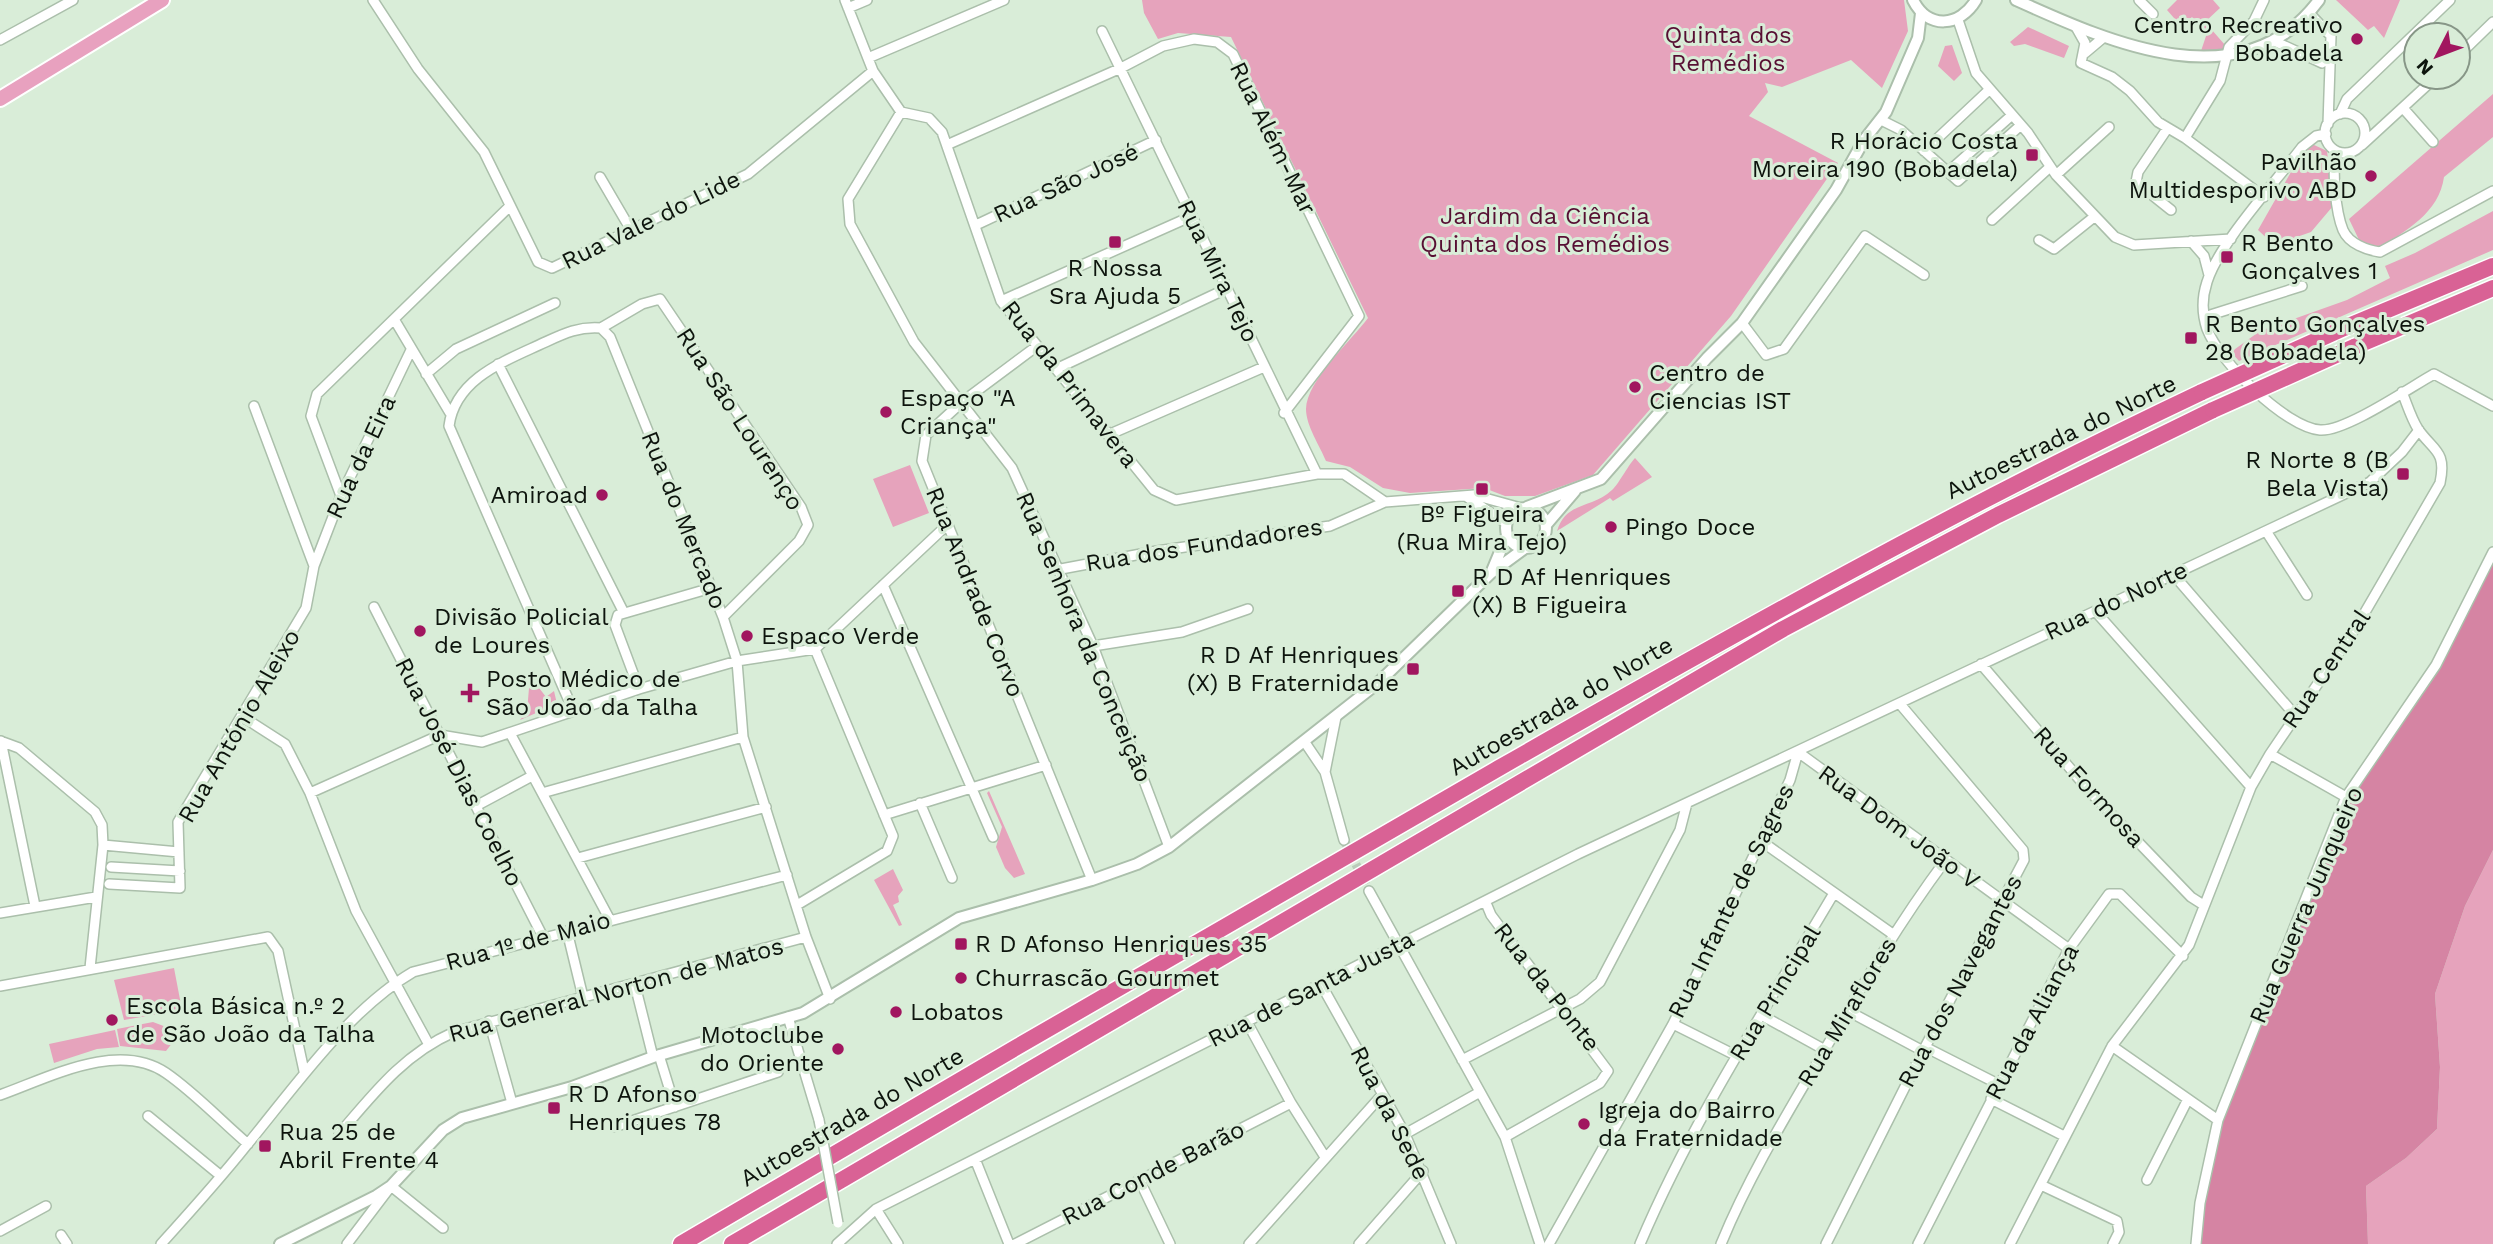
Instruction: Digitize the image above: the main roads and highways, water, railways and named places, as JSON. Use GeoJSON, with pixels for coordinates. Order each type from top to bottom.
{"type":"FeatureCollection","features":[{"type":"Feature","properties":{"kind":"highway","name":"Autoestrada do Norte"},"geometry":{"type":"LineString","coordinates":[[681,1244],[1309,875],[1760,619],[1987,497],[2202,392],[2493,265]]}},
{"type":"Feature","properties":{"kind":"highway","name":"Autoestrada do Norte"},"geometry":{"type":"LineString","coordinates":[[732,1244],[1771,636],[2010,509],[2213,410],[2493,288]]}},
{"type":"Feature","properties":{"kind":"main road"},"geometry":{"type":"LineString","coordinates":[[0,99],[162,0]]}},
{"type":"Feature","properties":{"kind":"tunnel"},"geometry":{"type":"LineString","coordinates":[[1344,840],[1369,891]]}},
{"type":"Feature","properties":{"kind":"place","name":"Centro Recreativo Bobadela"},"geometry":{"type":"Point","coordinates":[2357,39]}},
{"type":"Feature","properties":{"kind":"place","name":"R Horácio Costa Moreira 190 (Bobadela)"},"geometry":{"type":"Point","coordinates":[2032,155]}},
{"type":"Feature","properties":{"kind":"place","name":"Pavilhão Multidesporivo ABD"},"geometry":{"type":"Point","coordinates":[2371,176]}},
{"type":"Feature","properties":{"kind":"place","name":"R Nossa Sra Ajuda 5"},"geometry":{"type":"Point","coordinates":[1115,242]}},
{"type":"Feature","properties":{"kind":"place","name":"R Bento Gonçalves 1"},"geometry":{"type":"Point","coordinates":[2227,257]}},
{"type":"Feature","properties":{"kind":"place","name":"R Bento Gonçalves 28 (Bobadela)"},"geometry":{"type":"Point","coordinates":[2191,338]}},
{"type":"Feature","properties":{"kind":"place","name":"Centro de Ciencias IST"},"geometry":{"type":"Point","coordinates":[1635,387]}},
{"type":"Feature","properties":{"kind":"place","name":"Espaço \"A Criança\""},"geometry":{"type":"Point","coordinates":[886,412]}},
{"type":"Feature","properties":{"kind":"place","name":"R Norte 8 (B Bela Vista)"},"geometry":{"type":"Point","coordinates":[2403,474]}},
{"type":"Feature","properties":{"kind":"place","name":"Bº Figueira (Rua Mira Tejo)"},"geometry":{"type":"Point","coordinates":[1482,489]}},
{"type":"Feature","properties":{"kind":"place","name":"Amiroad"},"geometry":{"type":"Point","coordinates":[602,495]}},
{"type":"Feature","properties":{"kind":"place","name":"Pingo Doce"},"geometry":{"type":"Point","coordinates":[1611,527]}},
{"type":"Feature","properties":{"kind":"place","name":"R D Af Henriques (X) B Figueira"},"geometry":{"type":"Point","coordinates":[1458,591]}},
{"type":"Feature","properties":{"kind":"place","name":"Divisão Policial de Loures"},"geometry":{"type":"Point","coordinates":[420,631]}},
{"type":"Feature","properties":{"kind":"place","name":"Espaco Verde"},"geometry":{"type":"Point","coordinates":[747,636]}},
{"type":"Feature","properties":{"kind":"place","name":"R D Af Henriques (X) B Fraternidade"},"geometry":{"type":"Point","coordinates":[1413,669]}},
{"type":"Feature","properties":{"kind":"place","name":"Posto Médico de São João da Talha"},"geometry":{"type":"Point","coordinates":[470,693]}},
{"type":"Feature","properties":{"kind":"place","name":"R D Afonso Henriques 35"},"geometry":{"type":"Point","coordinates":[961,944]}},
{"type":"Feature","properties":{"kind":"place","name":"Churrascão Gourmet"},"geometry":{"type":"Point","coordinates":[961,978]}},
{"type":"Feature","properties":{"kind":"place","name":"Lobatos"},"geometry":{"type":"Point","coordinates":[896,1012]}},
{"type":"Feature","properties":{"kind":"place","name":"Escola Básica n.º 2 de São João da Talha"},"geometry":{"type":"Point","coordinates":[112,1020]}},
{"type":"Feature","properties":{"kind":"place","name":"Motoclube do Oriente"},"geometry":{"type":"Point","coordinates":[838,1049]}},
{"type":"Feature","properties":{"kind":"place","name":"R D Afonso Henriques 78"},"geometry":{"type":"Point","coordinates":[554,1108]}},
{"type":"Feature","properties":{"kind":"place","name":"Igreja do Bairro da Fraternidade"},"geometry":{"type":"Point","coordinates":[1584,1124]}},
{"type":"Feature","properties":{"kind":"place","name":"Rua 25 de Abril Frente 4"},"geometry":{"type":"Point","coordinates":[265,1146]}},
{"type":"Feature","properties":{"kind":"park label","name":"Quinta dos Remédios"},"geometry":{"type":"Point","coordinates":[1728,49]}},
{"type":"Feature","properties":{"kind":"park label","name":"Jardim da Ciência Quinta dos Remédios"},"geometry":{"type":"Point","coordinates":[1545,230]}}]}
